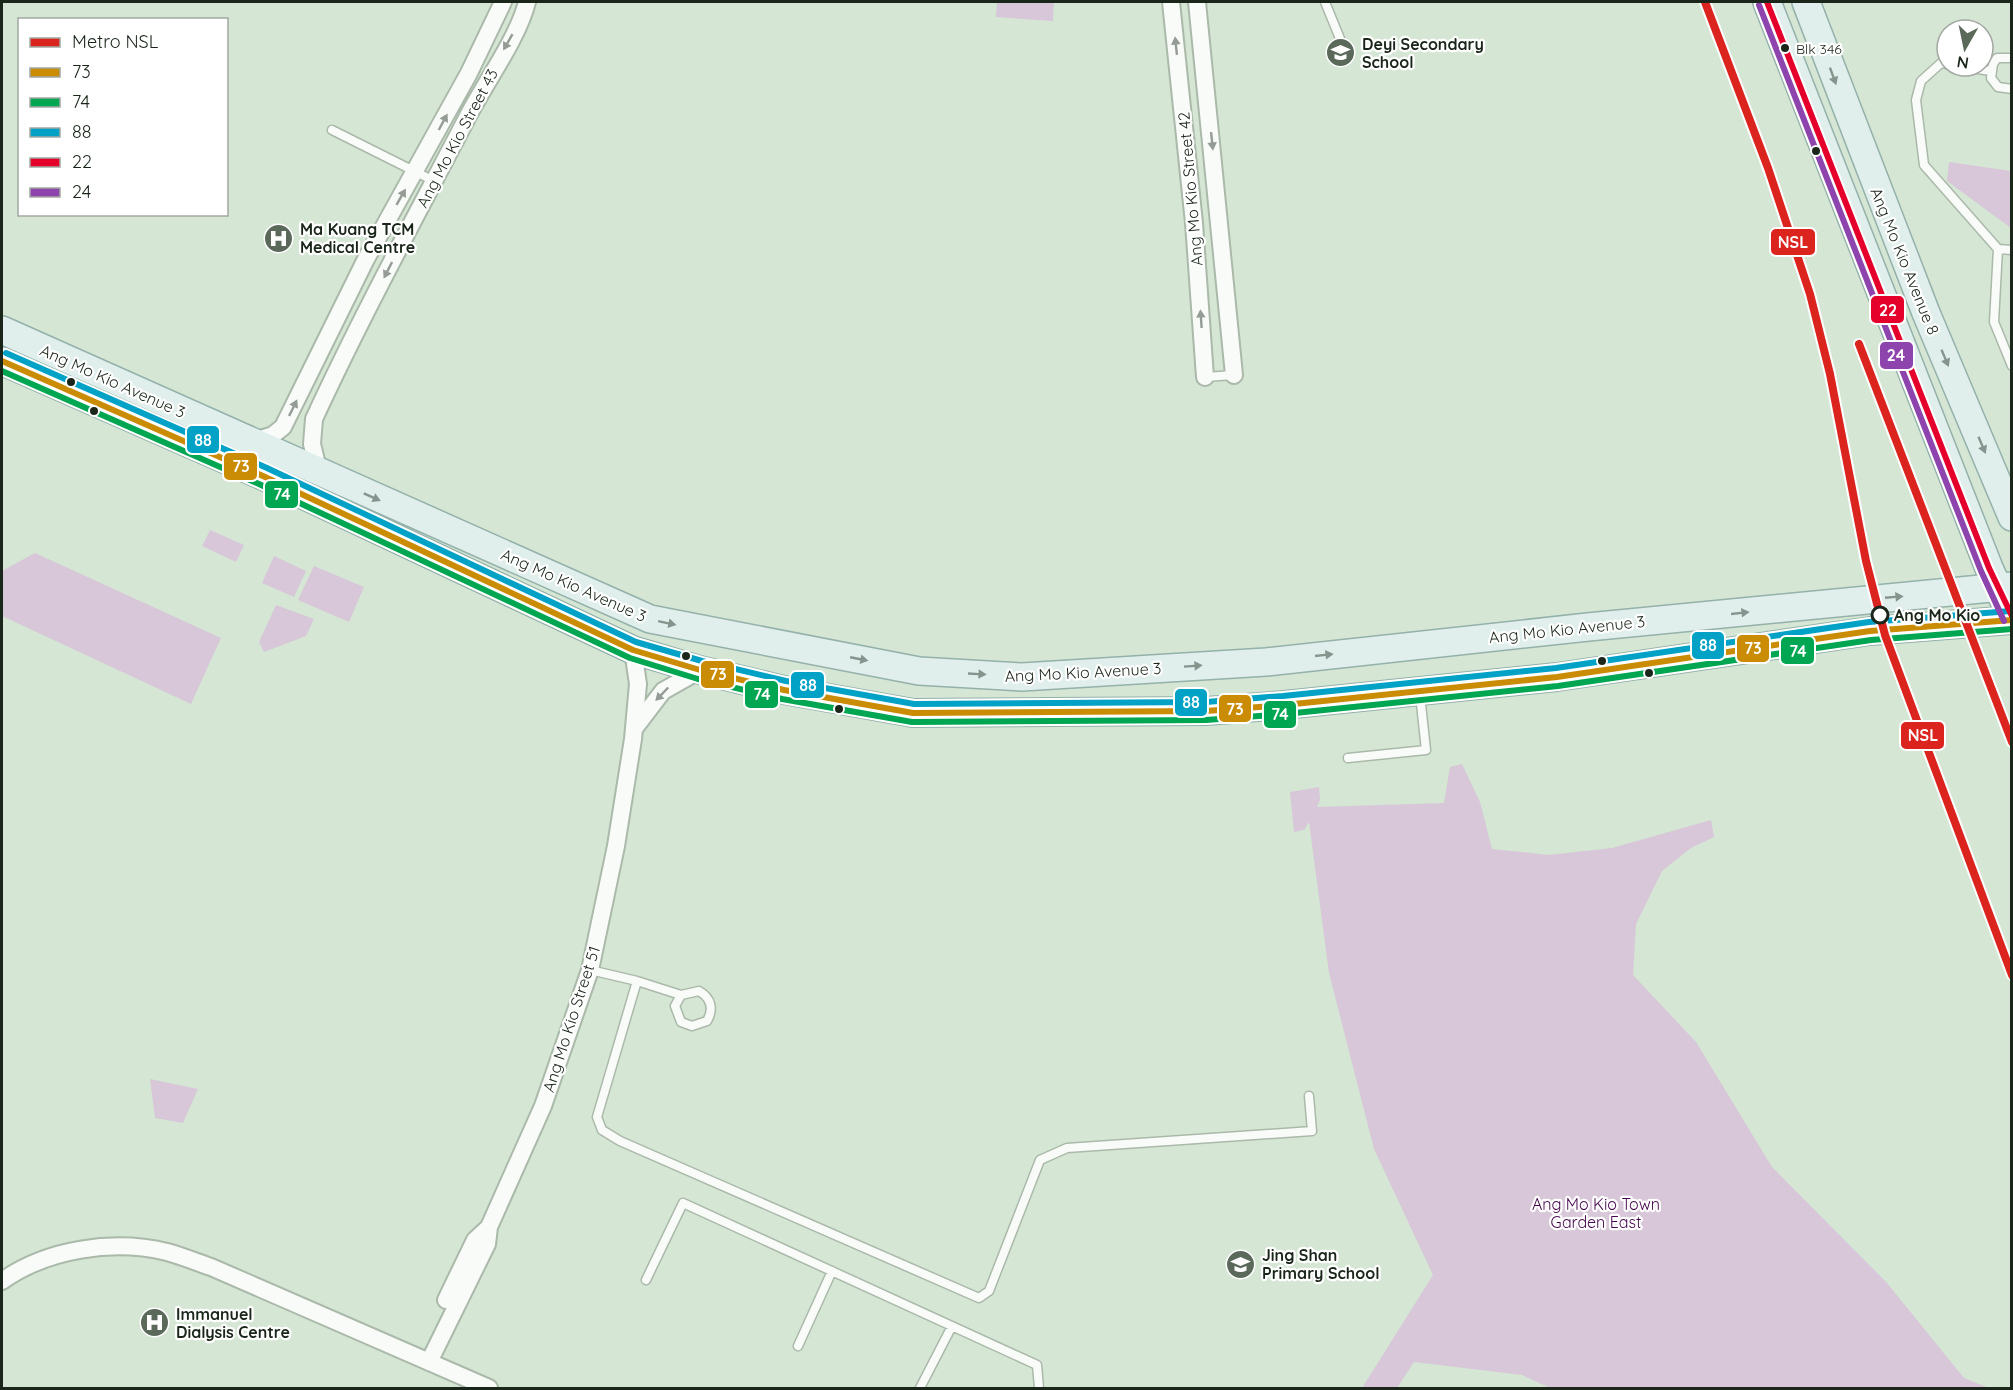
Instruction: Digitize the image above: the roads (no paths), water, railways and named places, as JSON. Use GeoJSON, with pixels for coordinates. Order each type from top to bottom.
{"type":"FeatureCollection","features":[{"type":"Feature","properties":{"kind":"main road","name":"Ang Mo Kio Avenue 8"},"geometry":{"type":"LineString","coordinates":[[1767,2],[1931,421],[2005,586],[2012,618]]}},
{"type":"Feature","properties":{"kind":"main road","name":"Ang Mo Kio Avenue 8"},"geometry":{"type":"LineString","coordinates":[[1806,2],[1926,313],[2012,517]]}},
{"type":"Feature","properties":{"kind":"main road","name":"Ang Mo Kio Avenue 3"},"geometry":{"type":"LineString","coordinates":[[2,330],[650,619],[918,671],[1022,677],[1266,662],[1621,623],[2005,586]]}},
{"type":"Feature","properties":{"kind":"main road","name":"Ang Mo Kio Avenue 3"},"geometry":{"type":"LineString","coordinates":[[2,361],[263,476],[633,650],[700,670],[784,690],[913,713],[1206,711],[1557,677],[1870,631],[2012,618]]}},
{"type":"Feature","properties":{"kind":"street","name":"Ang Mo Kio Street 43"},"geometry":{"type":"LineString","coordinates":[[250,442],[273,435],[283,427],[366,259],[469,73],[503,2]]}},
{"type":"Feature","properties":{"kind":"street","name":"Ang Mo Kio Street 43"},"geometry":{"type":"LineString","coordinates":[[319,473],[312,444],[314,419],[340,362],[486,81],[524,16],[527,2]]}},
{"type":"Feature","properties":{"kind":"street","name":"Ang Mo Kio Street 42"},"geometry":{"type":"LineString","coordinates":[[1171,2],[1193,212],[1205,377]]}},
{"type":"Feature","properties":{"kind":"street","name":"Ang Mo Kio Street 42"},"geometry":{"type":"LineString","coordinates":[[1197,2],[1234,375]]}},
{"type":"Feature","properties":{"kind":"street","name":"Ang Mo Kio Street 51"},"geometry":{"type":"LineString","coordinates":[[424,1359],[487,1244],[489,1227],[543,1106],[590,970],[616,846],[634,730],[638,684],[633,650]]}},
{"type":"Feature","properties":{"kind":"street","name":"Ang Mo Kio Street 51"},"geometry":{"type":"LineString","coordinates":[[634,730],[663,690],[700,670]]}},
{"type":"Feature","properties":{"kind":"street"},"geometry":{"type":"LineString","coordinates":[[2,1281],[21,1268],[64,1254],[129,1248],[166,1252],[211,1267],[489,1389]]}},
{"type":"Feature","properties":{"kind":"lane"},"geometry":{"type":"LineString","coordinates":[[1325,2],[1343,46]]}},
{"type":"Feature","properties":{"kind":"lane"},"geometry":{"type":"LineString","coordinates":[[1995,62],[1997,58],[2012,58]]}},
{"type":"Feature","properties":{"kind":"lane"},"geometry":{"type":"LineString","coordinates":[[1935,68],[1921,81],[1916,100],[1924,165],[1998,249],[1994,322],[2012,366]]}},
{"type":"Feature","properties":{"kind":"lane"},"geometry":{"type":"LineString","coordinates":[[469,73],[486,81]]}},
{"type":"Feature","properties":{"kind":"lane"},"geometry":{"type":"LineString","coordinates":[[1993,78],[1994,84],[2012,89]]}},
{"type":"Feature","properties":{"kind":"lane"},"geometry":{"type":"LineString","coordinates":[[332,130],[417,170],[434,181]]}},
{"type":"Feature","properties":{"kind":"lane"},"geometry":{"type":"LineString","coordinates":[[1998,249],[2012,250]]}},
{"type":"Feature","properties":{"kind":"lane"},"geometry":{"type":"LineString","coordinates":[[1205,377],[1234,375]]}},
{"type":"Feature","properties":{"kind":"lane"},"geometry":{"type":"LineString","coordinates":[[1348,758],[1426,750],[1419,692]]}},
{"type":"Feature","properties":{"kind":"lane"},"geometry":{"type":"LineString","coordinates":[[590,970],[637,981],[681,995],[693,991],[704,994],[711,1005],[707,1020],[697,1026],[681,1022],[675,1006],[681,995]]}},
{"type":"Feature","properties":{"kind":"lane"},"geometry":{"type":"LineString","coordinates":[[637,981],[597,1117],[602,1130],[620,1141],[745,1197],[979,1298],[989,1291],[1040,1160],[1067,1148],[1312,1131],[1309,1096]]}},
{"type":"Feature","properties":{"kind":"lane"},"geometry":{"type":"LineString","coordinates":[[646,1280],[682,1203],[1037,1365],[1040,1389]]}},
{"type":"Feature","properties":{"kind":"lane"},"geometry":{"type":"LineString","coordinates":[[798,1346],[832,1271]]}},
{"type":"Feature","properties":{"kind":"lane"},"geometry":{"type":"LineString","coordinates":[[920,1389],[952,1326]]}},
{"type":"Feature","properties":{"kind":"metro line","name":"NSL"},"geometry":{"type":"LineString","coordinates":[[1705,2],[1768,168],[1810,294],[1830,374],[1866,561],[1885,635],[2012,975]]}},
{"type":"Feature","properties":{"kind":"metro line","name":"NSL"},"geometry":{"type":"LineString","coordinates":[[1859,344],[2012,742]]}},
{"type":"Feature","properties":{"kind":"place","name":"Blk 346"},"geometry":{"type":"Point","coordinates":[1785,48]}},
{"type":"Feature","properties":{"kind":"place","name":"Deyi Secondary School"},"geometry":{"type":"Point","coordinates":[1341,53]}},
{"type":"Feature","properties":{"kind":"place","name":"Ma Kuang TCM Medical Centre"},"geometry":{"type":"Point","coordinates":[279,238]}},
{"type":"Feature","properties":{"kind":"place","name":"Ang Mo Kio"},"geometry":{"type":"Point","coordinates":[1880,615]}},
{"type":"Feature","properties":{"kind":"place","name":"Jing Shan Primary School"},"geometry":{"type":"Point","coordinates":[1241,1264]}},
{"type":"Feature","properties":{"kind":"place","name":"Immanuel Dialysis Centre"},"geometry":{"type":"Point","coordinates":[155,1323]}},
{"type":"Feature","properties":{"kind":"park label","name":"Ang Mo Kio Town Garden East"},"geometry":{"type":"Point","coordinates":[1596,1213]}}]}
